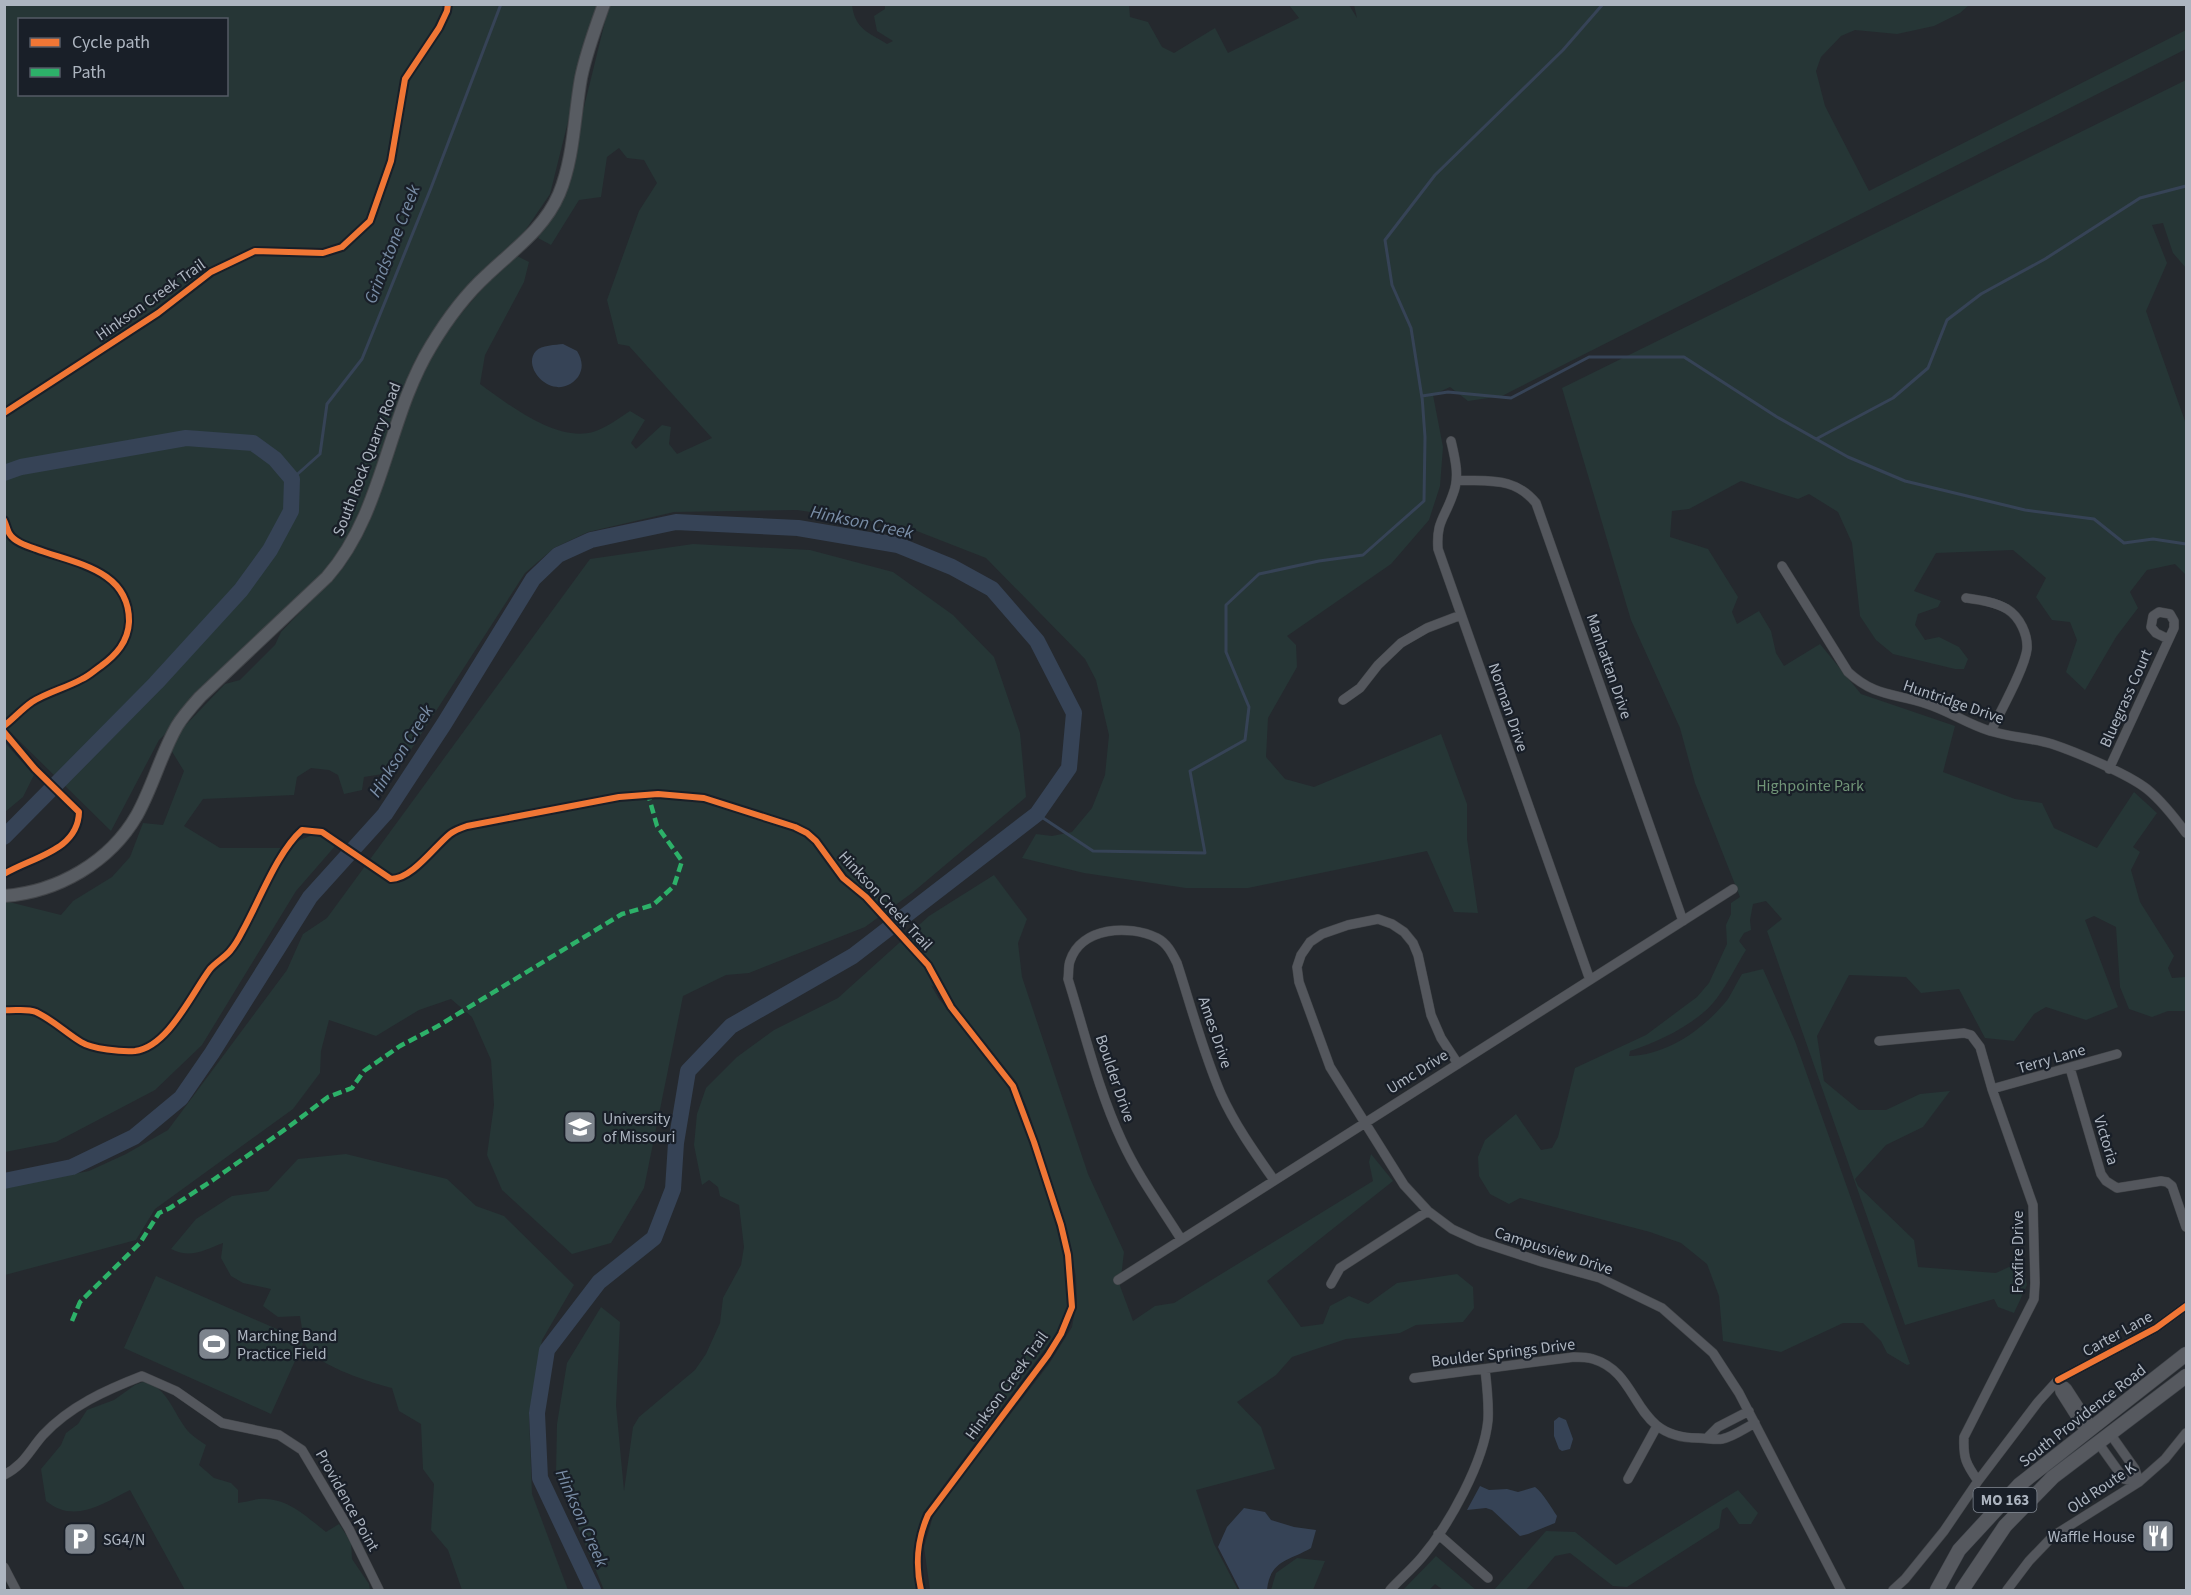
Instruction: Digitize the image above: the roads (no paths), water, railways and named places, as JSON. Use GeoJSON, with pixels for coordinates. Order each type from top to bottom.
{"type":"FeatureCollection","features":[{"type":"Feature","properties":{"kind":"main road","name":"South Providence Road"},"geometry":{"type":"LineString","coordinates":[[1937,1590],[1959,1550],[2019,1485],[2187,1354]]}},
{"type":"Feature","properties":{"kind":"main road","name":"South Providence Road"},"geometry":{"type":"LineString","coordinates":[[1962,1590],[2005,1526],[2053,1477],[2187,1376]]}},
{"type":"Feature","properties":{"kind":"main road"},"geometry":{"type":"LineString","coordinates":[[2099,1444],[2104,1427],[2139,1397],[2140,1391]]}},
{"type":"Feature","properties":{"kind":"main road"},"geometry":{"type":"LineString","coordinates":[[2053,1477],[2056,1469],[2087,1443],[2093,1433],[2090,1430]]}},
{"type":"Feature","properties":{"kind":"street","name":"South Rock Quarry Road"},"geometry":{"type":"LineString","coordinates":[[4,896],[27,894],[53,885],[95,863],[109,851],[137,814],[166,746],[188,711],[341,562],[368,507],[410,390],[429,348],[454,311],[485,276],[536,230],[559,195],[566,175],[587,50],[604,4]]}},
{"type":"Feature","properties":{"kind":"street","name":"Norman Drive"},"geometry":{"type":"LineString","coordinates":[[1451,441],[1456,480],[1453,494],[1440,519],[1437,534],[1438,549],[1590,980]]}},
{"type":"Feature","properties":{"kind":"street","name":"Manhattan Drive"},"geometry":{"type":"LineString","coordinates":[[1456,480],[1503,482],[1516,485],[1536,503],[1683,921]]}},
{"type":"Feature","properties":{"kind":"street","name":"Huntridge Drive"},"geometry":{"type":"LineString","coordinates":[[1782,566],[1848,672],[1862,685],[1875,691],[1937,707],[1965,723],[2052,744],[2109,769],[2146,788],[2167,808],[2187,833]]}},
{"type":"Feature","properties":{"kind":"street"},"geometry":{"type":"LineString","coordinates":[[1966,598],[1985,601],[2008,609],[2022,625],[2026,637],[2025,658],[1991,731]]}},
{"type":"Feature","properties":{"kind":"street"},"geometry":{"type":"LineString","coordinates":[[1344,700],[1360,688],[1378,665],[1401,643],[1427,628],[1461,615]]}},
{"type":"Feature","properties":{"kind":"street","name":"Bluegrass Court"},"geometry":{"type":"LineString","coordinates":[[2109,769],[2168,639]]}},
{"type":"Feature","properties":{"kind":"street","name":"Umc Drive"},"geometry":{"type":"LineString","coordinates":[[1118,1280],[1733,889]]}},
{"type":"Feature","properties":{"kind":"street","name":"Campusview Drive"},"geometry":{"type":"LineString","coordinates":[[1458,1064],[1441,1038],[1431,1015],[1418,955],[1413,943],[1404,932],[1378,919],[1322,934],[1310,942],[1301,955],[1297,967],[1299,982],[1330,1067],[1404,1185],[1428,1211],[1452,1229],[1478,1241],[1537,1261],[1600,1278],[1662,1308],[1713,1353],[1749,1411],[1840,1590]]}},
{"type":"Feature","properties":{"kind":"street","name":"Ames Drive"},"geometry":{"type":"LineString","coordinates":[[1106,931],[1139,932],[1158,938],[1170,949],[1177,963],[1206,1055],[1221,1094],[1240,1130],[1274,1180]]}},
{"type":"Feature","properties":{"kind":"street","name":"Boulder Drive"},"geometry":{"type":"LineString","coordinates":[[1106,931],[1093,936],[1077,948],[1070,961],[1068,980],[1109,1109],[1122,1140],[1135,1167],[1181,1239]]}},
{"type":"Feature","properties":{"kind":"street","name":"Foxfire Drive"},"geometry":{"type":"LineString","coordinates":[[1878,1041],[1964,1033],[1971,1035],[1980,1047],[1992,1089],[2033,1205],[2034,1299],[1964,1437],[1963,1454],[1968,1467],[1978,1481]]}},
{"type":"Feature","properties":{"kind":"street","name":"Terry Lane"},"geometry":{"type":"LineString","coordinates":[[1992,1089],[2117,1054]]}},
{"type":"Feature","properties":{"kind":"street","name":"Victoria"},"geometry":{"type":"LineString","coordinates":[[2070,1068],[2106,1181],[2117,1188],[2167,1182],[2172,1186],[2187,1227]]}},
{"type":"Feature","properties":{"kind":"street"},"geometry":{"type":"LineString","coordinates":[[1332,1284],[1340,1268],[1428,1211]]}},
{"type":"Feature","properties":{"kind":"street","name":"Carter Lane"},"geometry":{"type":"LineString","coordinates":[[1893,1590],[1905,1579],[1944,1531],[1978,1481],[2038,1402],[2058,1380],[2156,1328],[2187,1306]]}},
{"type":"Feature","properties":{"kind":"street","name":"Boulder Springs Drive"},"geometry":{"type":"LineString","coordinates":[[1414,1378],[1574,1357],[1592,1358],[1609,1367],[1620,1377],[1657,1426],[1668,1434],[1682,1438],[1722,1439],[1755,1423]]}},
{"type":"Feature","properties":{"kind":"street"},"geometry":{"type":"LineString","coordinates":[[1390,1590],[1422,1557],[1472,1476],[1488,1421],[1485,1369]]}},
{"type":"Feature","properties":{"kind":"street","name":"Providence Point"},"geometry":{"type":"LineString","coordinates":[[4,1475],[18,1468],[42,1436],[68,1413],[107,1389],[142,1376],[176,1391],[222,1423],[279,1435],[302,1450],[349,1529],[379,1590]]}},
{"type":"Feature","properties":{"kind":"street"},"geometry":{"type":"LineString","coordinates":[[2058,1380],[2067,1388],[2090,1430]]}},
{"type":"Feature","properties":{"kind":"street"},"geometry":{"type":"LineString","coordinates":[[1707,1438],[1718,1427],[1749,1411]]}},
{"type":"Feature","properties":{"kind":"street"},"geometry":{"type":"LineString","coordinates":[[1628,1479],[1657,1426]]}},
{"type":"Feature","properties":{"kind":"street","name":"Old Route K"},"geometry":{"type":"LineString","coordinates":[[2007,1590],[2029,1561],[2053,1536],[2139,1482],[2165,1459],[2187,1433]]}},
{"type":"Feature","properties":{"kind":"street"},"geometry":{"type":"LineString","coordinates":[[2099,1444],[2124,1479],[2139,1482],[2135,1469],[2111,1435]]}},
{"type":"Feature","properties":{"kind":"street"},"geometry":{"type":"LineString","coordinates":[[1438,1534],[1488,1578]]}},
{"type":"Feature","properties":{"kind":"street"},"geometry":{"type":"LineString","coordinates":[[4,1567],[16,1590]]}},
{"type":"Feature","properties":{"kind":"water"},"geometry":{"type":"Polygon","coordinates":[[[563,344],[577,351],[582,367],[578,377],[569,385],[550,386],[536,374],[532,358],[541,348],[563,344]]]}},
{"type":"Feature","properties":{"kind":"water"},"geometry":{"type":"Polygon","coordinates":[[[1559,1417],[1566,1420],[1573,1439],[1570,1449],[1562,1451],[1554,1436],[1554,1421],[1559,1417]]]}},
{"type":"Feature","properties":{"kind":"water"},"geometry":{"type":"Polygon","coordinates":[[[1480,1486],[1489,1490],[1507,1489],[1518,1492],[1535,1487],[1557,1516],[1555,1523],[1520,1536],[1492,1510],[1486,1508],[1467,1510],[1480,1486]]]}},
{"type":"Feature","properties":{"kind":"water"},"geometry":{"type":"Polygon","coordinates":[[[1244,1508],[1265,1512],[1271,1520],[1294,1527],[1316,1530],[1311,1548],[1276,1567],[1267,1590],[1240,1590],[1218,1547],[1227,1527],[1244,1508]]]}},
{"type":"Feature","properties":{"kind":"waterway","name":"Grindstone Creek"},"geometry":{"type":"LineString","coordinates":[[292,479],[320,454],[327,404],[362,359],[431,188],[501,4]]}},
{"type":"Feature","properties":{"kind":"waterway"},"geometry":{"type":"LineString","coordinates":[[1422,398],[1411,328],[1392,285],[1385,240],[1435,175],[1563,50],[1603,4]]}},
{"type":"Feature","properties":{"kind":"waterway"},"geometry":{"type":"LineString","coordinates":[[1816,439],[1893,398],[1928,368],[1947,320],[1981,294],[2045,259],[2140,198],[2186,186]]}},
{"type":"Feature","properties":{"kind":"waterway"},"geometry":{"type":"LineString","coordinates":[[1037,814],[1093,851],[1205,853],[1190,771],[1245,740],[1249,707],[1226,652],[1226,605],[1259,574],[1319,561],[1363,555],[1424,501],[1425,437],[1422,396],[1448,392],[1511,398],[1589,357],[1684,357],[1777,417],[1848,457],[1905,481],[2025,510],[2094,519],[2124,543],[2153,539],[2186,544]]}},
{"type":"Feature","properties":{"kind":"waterway","name":"Hinkson Creek"},"geometry":{"type":"LineString","coordinates":[[4,473],[21,467],[186,438],[253,443],[275,459],[292,479],[291,511],[270,550],[241,590],[156,683],[4,837]]}},
{"type":"Feature","properties":{"kind":"waterway","name":"Hinkson Creek"},"geometry":{"type":"LineString","coordinates":[[4,1181],[72,1167],[134,1137],[181,1098],[310,897],[385,814],[444,724],[533,579],[558,555],[591,540],[676,522],[798,528],[898,545],[952,567],[992,589],[1037,641],[1074,713],[1069,768],[1037,814],[853,956],[731,1026],[688,1071],[676,1143],[673,1189],[654,1238],[599,1282],[547,1350],[537,1413],[540,1478],[593,1590]]}},
{"type":"Feature","properties":{"kind":"place","name":"University of Missouri"},"geometry":{"type":"Point","coordinates":[580,1127]}},
{"type":"Feature","properties":{"kind":"place","name":"Marching Band Practice Field"},"geometry":{"type":"Point","coordinates":[214,1344]}},
{"type":"Feature","properties":{"kind":"place","name":"Waffle House"},"geometry":{"type":"Point","coordinates":[2158,1536]}},
{"type":"Feature","properties":{"kind":"place","name":"SG4/N"},"geometry":{"type":"Point","coordinates":[80,1539]}},
{"type":"Feature","properties":{"kind":"park label","name":"Highpointe Park"},"geometry":{"type":"Point","coordinates":[1810,785]}}]}
